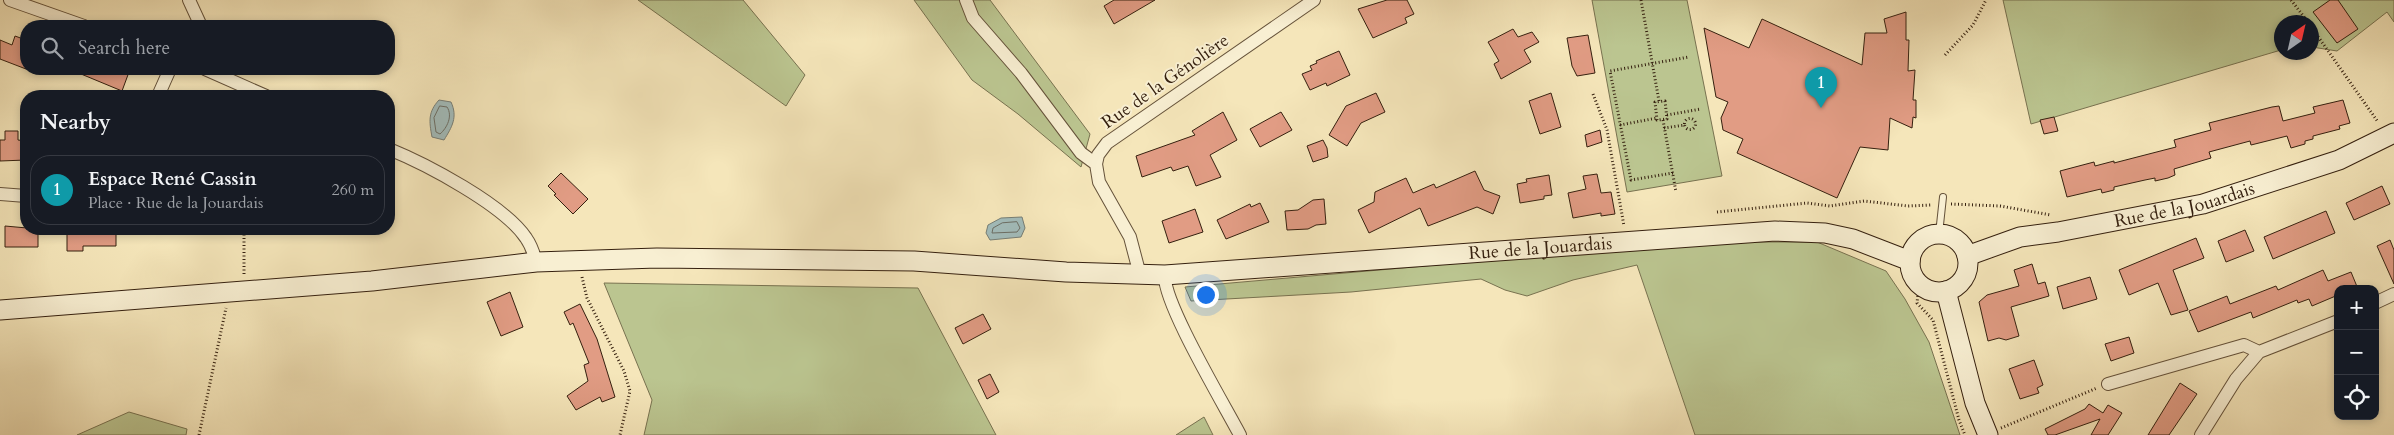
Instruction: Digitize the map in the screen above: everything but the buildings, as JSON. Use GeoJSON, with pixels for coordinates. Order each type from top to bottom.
{"type":"FeatureCollection","features":[{"type":"Feature","properties":{"kind":"main road","name":"Rue de la Jouardais"},"geometry":{"type":"LineString","coordinates":[[1967,256],[2020,237],[2058,232],[2203,204],[2339,160],[2387,130]]}},
{"type":"Feature","properties":{"kind":"main road","name":"Rue de la Jouardais"},"geometry":{"type":"LineString","coordinates":[[0,310],[372,280],[536,262],[734,258],[886,261],[1165,275],[1766,231],[1825,233],[1853,238],[1910,261]]}},
{"type":"Feature","properties":{"kind":"main road"},"geometry":{"type":"LineString","coordinates":[[1939,234],[1957,240],[1967,256],[1968,265],[1961,282],[1946,292],[1938,292],[1923,287],[1913,276],[1910,261],[1912,252],[1922,239],[1939,234]]}},
{"type":"Feature","properties":{"kind":"main road"},"geometry":{"type":"LineString","coordinates":[[1946,292],[1975,403],[1987,434]]}},
{"type":"Feature","properties":{"kind":"street"},"geometry":{"type":"LineString","coordinates":[[10,0],[67,20]]}},
{"type":"Feature","properties":{"kind":"street"},"geometry":{"type":"LineString","coordinates":[[189,0],[199,20]]}},
{"type":"Feature","properties":{"kind":"street"},"geometry":{"type":"LineString","coordinates":[[966,0],[973,18],[1021,73],[1081,153],[1096,164],[1099,182],[1130,237],[1140,275]]}},
{"type":"Feature","properties":{"kind":"street","name":"Rue de la Génolière"},"geometry":{"type":"LineString","coordinates":[[1096,164],[1098,155],[1107,143],[1314,0]]}},
{"type":"Feature","properties":{"kind":"street"},"geometry":{"type":"LineString","coordinates":[[161,90],[167,75]]}},
{"type":"Feature","properties":{"kind":"street"},"geometry":{"type":"LineString","coordinates":[[222,75],[254,90]]}},
{"type":"Feature","properties":{"kind":"street"},"geometry":{"type":"LineString","coordinates":[[395,152],[467,189],[511,221],[526,238],[536,262]]}},
{"type":"Feature","properties":{"kind":"street"},"geometry":{"type":"LineString","coordinates":[[0,194],[20,196]]}},
{"type":"Feature","properties":{"kind":"street"},"geometry":{"type":"LineString","coordinates":[[1165,275],[1164,284],[1175,311],[1240,435]]}},
{"type":"Feature","properties":{"kind":"street"},"geometry":{"type":"LineString","coordinates":[[2379,301],[2394,294]]}},
{"type":"Feature","properties":{"kind":"street"},"geometry":{"type":"LineString","coordinates":[[2202,435],[2236,379],[2259,352],[2334,323]]}},
{"type":"Feature","properties":{"kind":"street"},"geometry":{"type":"LineString","coordinates":[[2108,384],[2244,345],[2259,352]]}},
{"type":"Feature","properties":{"kind":"lane"},"geometry":{"type":"LineString","coordinates":[[1939,234],[1943,196]]}},
{"type":"Feature","properties":{"kind":"path"},"geometry":{"type":"LineString","coordinates":[[1641,0],[1659,101]]}},
{"type":"Feature","properties":{"kind":"path"},"geometry":{"type":"LineString","coordinates":[[1945,55],[1973,25],[1986,0]]}},
{"type":"Feature","properties":{"kind":"path"},"geometry":{"type":"LineString","coordinates":[[2291,0],[2303,15]]}},
{"type":"Feature","properties":{"kind":"path"},"geometry":{"type":"LineString","coordinates":[[2319,38],[2387,130]]}},
{"type":"Feature","properties":{"kind":"path"},"geometry":{"type":"LineString","coordinates":[[1673,173],[1631,180],[1610,71],[1688,57]]}},
{"type":"Feature","properties":{"kind":"path"},"geometry":{"type":"LineString","coordinates":[[1593,94],[1607,130],[1627,242]]}},
{"type":"Feature","properties":{"kind":"path"},"geometry":{"type":"LineString","coordinates":[[1620,125],[1657,118],[1658,120],[1667,119],[1665,101],[1655,102],[1657,118]]}},
{"type":"Feature","properties":{"kind":"path"},"geometry":{"type":"LineString","coordinates":[[1667,115],[1701,109]]}},
{"type":"Feature","properties":{"kind":"path"},"geometry":{"type":"LineString","coordinates":[[1663,120],[1676,192]]}},
{"type":"Feature","properties":{"kind":"path"},"geometry":{"type":"LineString","coordinates":[[1664,128],[1685,125]]}},
{"type":"Feature","properties":{"kind":"path"},"geometry":{"type":"LineString","coordinates":[[1717,212],[1807,203],[1844,206],[1864,201],[1908,206],[1942,204],[2000,206],[2048,214],[2055,218],[2058,232]]}},
{"type":"Feature","properties":{"kind":"path"},"geometry":{"type":"LineString","coordinates":[[198,435],[236,290],[243,235]]}},
{"type":"Feature","properties":{"kind":"path"},"geometry":{"type":"LineString","coordinates":[[577,261],[587,298],[624,371],[630,391],[620,435]]}},
{"type":"Feature","properties":{"kind":"path"},"geometry":{"type":"LineString","coordinates":[[1923,287],[1918,294],[1917,302],[1933,320],[1959,420],[1966,435]]}},
{"type":"Feature","properties":{"kind":"path"},"geometry":{"type":"LineString","coordinates":[[1987,434],[2108,384]]}},
{"type":"Feature","properties":{"kind":"green space"},"geometry":{"type":"Polygon","coordinates":[[[638,0],[743,0],[805,75],[786,106],[638,0]]]}},
{"type":"Feature","properties":{"kind":"green space"},"geometry":{"type":"Polygon","coordinates":[[[914,0],[990,0],[1090,134],[1081,167],[1018,114],[972,80],[914,0]]]}},
{"type":"Feature","properties":{"kind":"green space"},"geometry":{"type":"Polygon","coordinates":[[[1592,0],[1687,0],[1722,176],[1627,192],[1592,0]]]}},
{"type":"Feature","properties":{"kind":"green space"},"geometry":{"type":"Polygon","coordinates":[[[2003,0],[2394,0],[2394,22],[2387,12],[2337,51],[2319,48],[2319,15],[2274,15],[2274,52],[2031,124],[2003,0]]]}},
{"type":"Feature","properties":{"kind":"green space"},"geometry":{"type":"Polygon","coordinates":[[[1748,242],[1817,242],[1886,271],[1905,299],[1929,342],[1960,435],[1695,435],[1637,265],[1573,280],[1527,296],[1505,290],[1481,279],[1351,292],[1191,301],[1185,287],[1585,252],[1748,242]]]}},
{"type":"Feature","properties":{"kind":"green space"},"geometry":{"type":"Polygon","coordinates":[[[604,283],[918,288],[996,435],[644,435],[652,400],[604,283]]]}},
{"type":"Feature","properties":{"kind":"green space"},"geometry":{"type":"Polygon","coordinates":[[[129,412],[187,429],[186,435],[77,435],[129,412]]]}},
{"type":"Feature","properties":{"kind":"green space"},"geometry":{"type":"Polygon","coordinates":[[[1204,417],[1213,435],[1176,435],[1204,417]]]}},
{"type":"Feature","properties":{"kind":"water"},"geometry":{"type":"Polygon","coordinates":[[[439,100],[451,102],[454,112],[452,126],[444,140],[432,137],[430,126],[431,113],[439,100]]]}},
{"type":"Feature","properties":{"kind":"water"},"geometry":{"type":"Polygon","coordinates":[[[1022,217],[1025,228],[1021,237],[990,240],[986,233],[988,225],[1001,218],[1022,217]]]}},
{"type":"Feature","properties":{"kind":"place","name":"Espace René Cassin"},"geometry":{"type":"Point","coordinates":[1821,108]}}]}
